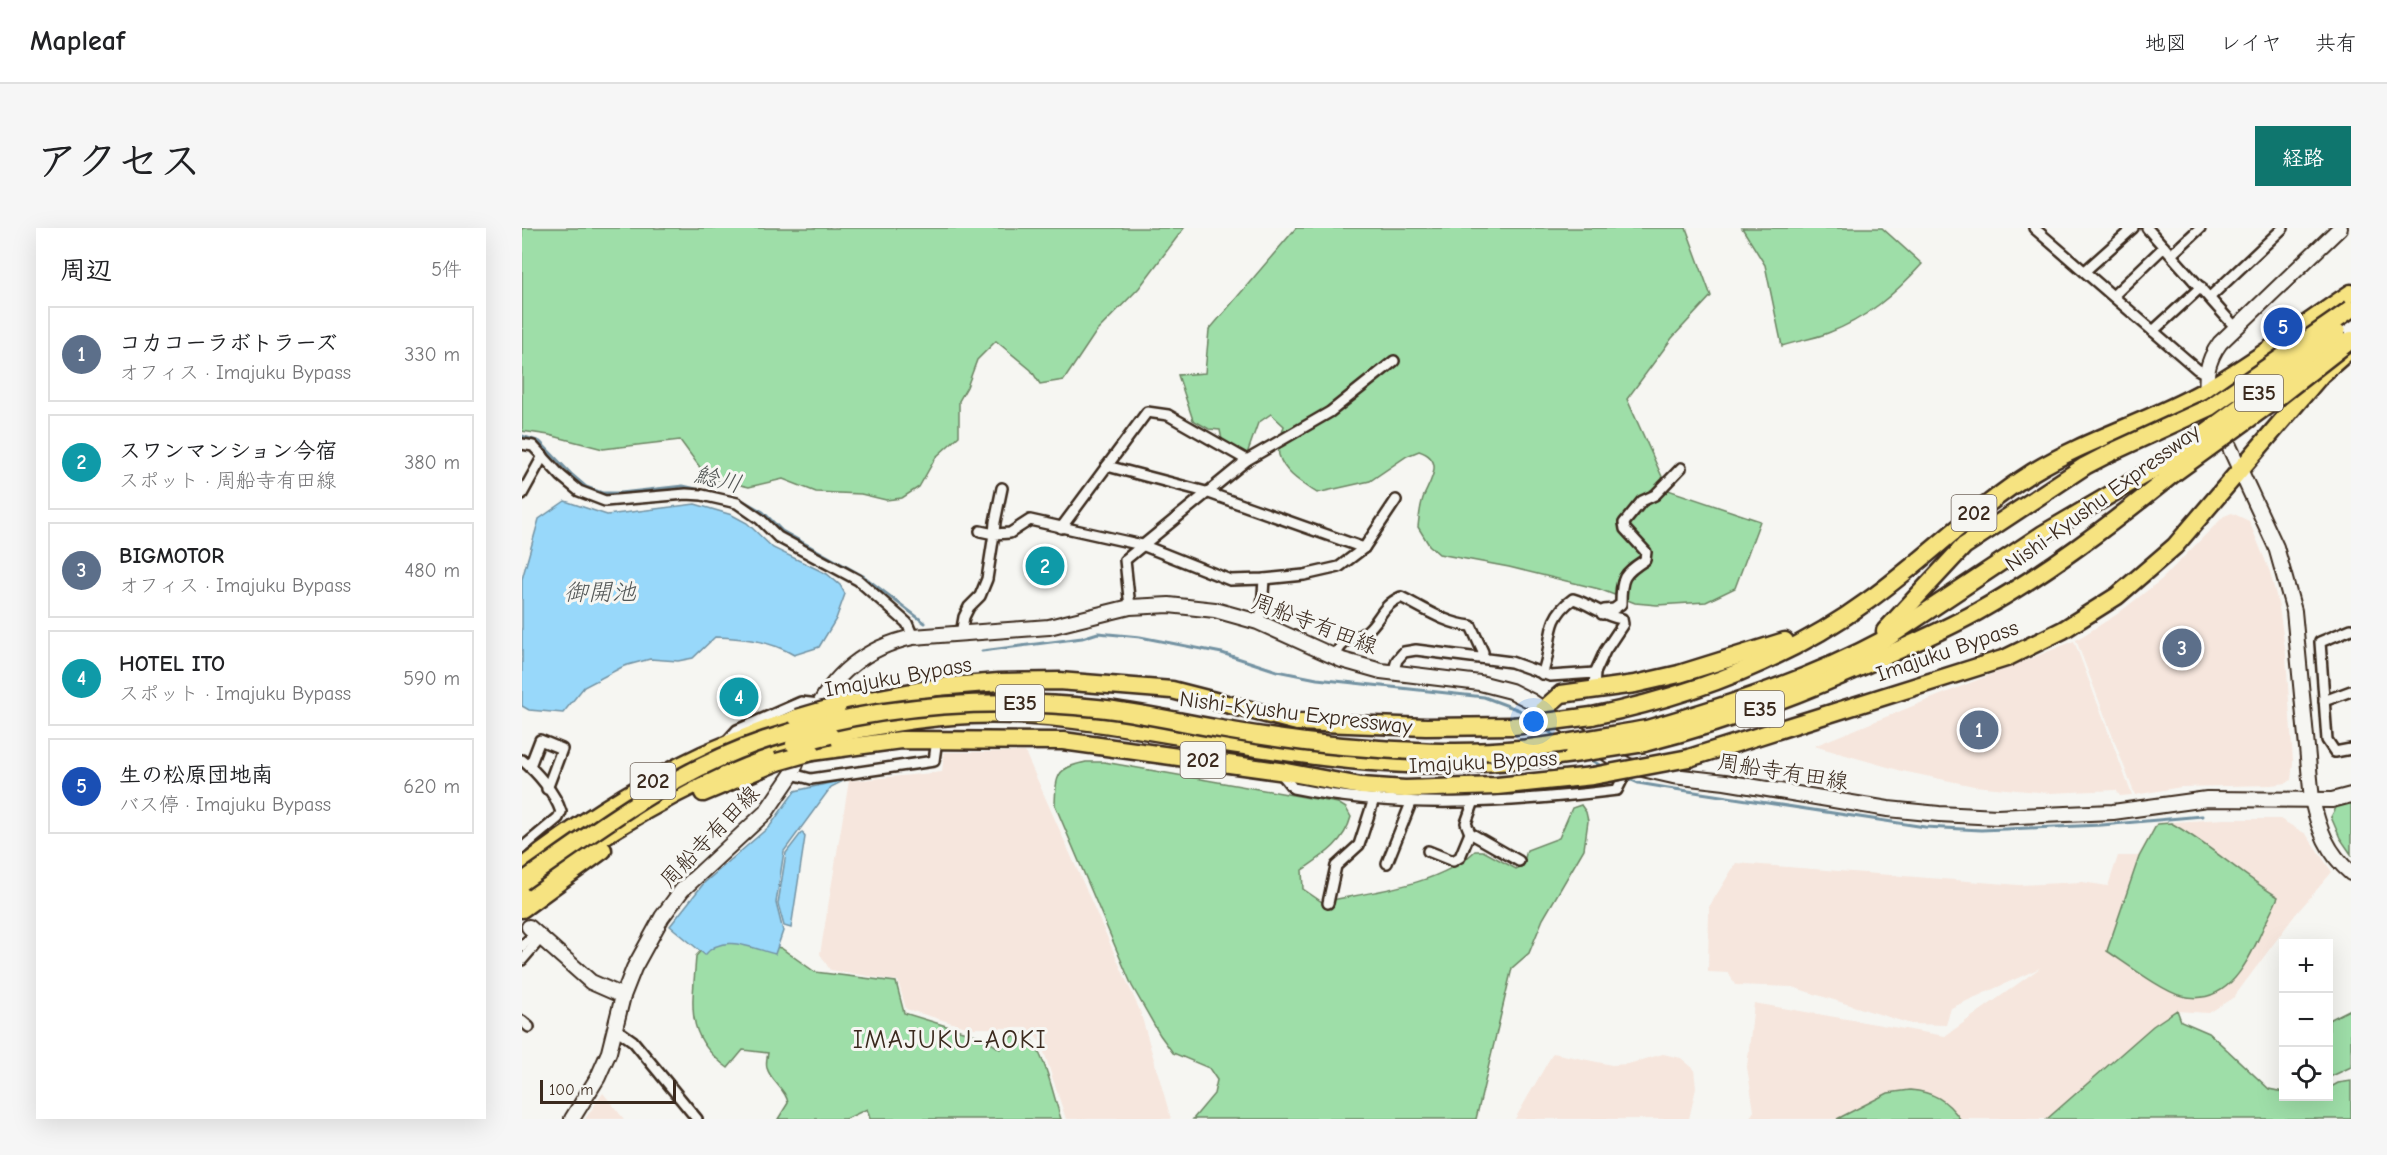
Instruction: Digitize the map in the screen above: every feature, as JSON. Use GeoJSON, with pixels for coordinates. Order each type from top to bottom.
{"type":"FeatureCollection","features":[{"type":"Feature","properties":{"kind":"highway","name":"Imajuku Bypass"},"geometry":{"type":"LineString","coordinates":[[522,867],[578,825],[657,778],[722,747],[797,718],[838,706],[938,687],[999,682],[1059,681],[1172,690],[1297,722],[1425,727],[1514,726],[1592,716],[1684,693],[1733,675],[1840,620],[1871,599],[2003,491],[2089,442],[2165,411],[2351,292]]}},
{"type":"Feature","properties":{"kind":"highway"},"geometry":{"type":"LineString","coordinates":[[1856,654],[1890,627],[1917,594],[1964,546],[2085,466],[2210,407],[2351,309]]}},
{"type":"Feature","properties":{"kind":"highway","name":"Nishi-Kyushu Expressway"},"geometry":{"type":"LineString","coordinates":[[522,897],[547,876],[631,820],[737,765],[794,744],[877,725],[969,715],[1052,717],[1342,759],[1415,764],[1519,761],[1644,743],[1696,730],[1815,688],[1979,611],[2110,525],[2169,468],[2351,322]]}},
{"type":"Feature","properties":{"kind":"highway","name":"Nishi-Kyushu Expressway"},"geometry":{"type":"LineString","coordinates":[[522,882],[627,809],[671,782],[720,758],[788,734],[837,721],[887,712],[968,703],[1100,708],[1244,733],[1343,746],[1468,752],[1557,744],[1647,729],[1692,716],[1762,693],[1856,654],[1887,638],[2070,517],[2169,468],[2268,405],[2351,340]]}},
{"type":"Feature","properties":{"kind":"highway","name":"Imajuku Bypass"},"geometry":{"type":"LineString","coordinates":[[522,909],[600,852],[663,814],[711,789],[777,762],[812,752],[901,740],[1063,741],[1286,772],[1361,786],[1406,789],[1497,786],[1593,776],[1689,758],[2006,658],[2063,630],[2117,596],[2175,546],[2321,375],[2351,348]]}},
{"type":"Feature","properties":{"kind":"highway"},"geometry":{"type":"LineString","coordinates":[[1544,710],[1561,694],[1595,681],[1635,684],[1679,674],[1784,641],[1844,610],[1964,521]]}},
{"type":"Feature","properties":{"kind":"highway"},"geometry":{"type":"LineString","coordinates":[[1895,610],[1917,594]]}},
{"type":"Feature","properties":{"kind":"highway"},"geometry":{"type":"LineString","coordinates":[[1692,716],[1771,679]]}},
{"type":"Feature","properties":{"kind":"main road"},"geometry":{"type":"LineString","coordinates":[[2340,228],[2220,343],[2209,358],[2207,383],[2209,403],[2276,547],[2294,611],[2312,800],[2318,826],[2326,843],[2333,856],[2351,873]]}},
{"type":"Feature","properties":{"kind":"main road","name":"周船寺有田線"},"geometry":{"type":"LineString","coordinates":[[572,1119],[598,1077],[609,1052],[623,996],[643,948],[662,917],[682,890],[766,812],[792,774],[819,704],[846,670],[878,647],[913,637],[1049,627],[1130,607],[1169,605],[1226,612],[1258,622],[1335,657],[1393,674],[1480,683],[1511,691],[1629,766],[1673,776],[1725,782],[1888,809],[2017,817],[2113,812],[2207,799],[2332,800],[2351,795]]}},
{"type":"Feature","properties":{"kind":"main road"},"geometry":{"type":"LineString","coordinates":[[536,933],[591,982],[623,996]]}},
{"type":"Feature","properties":{"kind":"street"},"geometry":{"type":"LineString","coordinates":[[2034,228],[2197,369],[2207,383]]}},
{"type":"Feature","properties":{"kind":"street"},"geometry":{"type":"LineString","coordinates":[[2044,236],[2052,228]]}},
{"type":"Feature","properties":{"kind":"street"},"geometry":{"type":"LineString","coordinates":[[2085,271],[2133,228]]}},
{"type":"Feature","properties":{"kind":"street"},"geometry":{"type":"LineString","coordinates":[[2147,228],[2236,328]]}},
{"type":"Feature","properties":{"kind":"street"},"geometry":{"type":"LineString","coordinates":[[2113,296],[2168,250],[2200,228]]}},
{"type":"Feature","properties":{"kind":"street"},"geometry":{"type":"LineString","coordinates":[[2210,297],[2283,228]]}},
{"type":"Feature","properties":{"kind":"street"},"geometry":{"type":"LineString","coordinates":[[2153,331],[2201,287]]}},
{"type":"Feature","properties":{"kind":"street"},"geometry":{"type":"LineString","coordinates":[[1130,607],[1125,560],[1247,460],[1330,412],[1394,361]]}},
{"type":"Feature","properties":{"kind":"street"},"geometry":{"type":"LineString","coordinates":[[1061,528],[1147,412],[1168,415],[1247,460]]}},
{"type":"Feature","properties":{"kind":"street"},"geometry":{"type":"LineString","coordinates":[[522,444],[533,446],[561,476],[579,490],[605,501],[686,494],[737,503],[760,519],[778,537],[858,580],[907,623],[913,637]]}},
{"type":"Feature","properties":{"kind":"street"},"geometry":{"type":"LineString","coordinates":[[522,494],[543,456]]}},
{"type":"Feature","properties":{"kind":"street"},"geometry":{"type":"LineString","coordinates":[[1107,465],[1206,492],[1364,548]]}},
{"type":"Feature","properties":{"kind":"street"},"geometry":{"type":"LineString","coordinates":[[1602,614],[1604,610],[1614,609],[1621,604],[1621,583],[1626,573],[1645,560],[1646,552],[1625,529],[1624,523],[1642,501],[1655,495],[1681,468]]}},
{"type":"Feature","properties":{"kind":"street"},"geometry":{"type":"LineString","coordinates":[[961,634],[964,617],[969,607],[980,596],[987,579],[1002,488]]}},
{"type":"Feature","properties":{"kind":"street"},"geometry":{"type":"LineString","coordinates":[[980,531],[994,534],[1010,533],[1030,520],[1039,520],[1061,528],[1142,545],[1230,580],[1264,579],[1304,575],[1339,567],[1364,548],[1396,500]]}},
{"type":"Feature","properties":{"kind":"street"},"geometry":{"type":"LineString","coordinates":[[1258,622],[1264,579]]}},
{"type":"Feature","properties":{"kind":"street"},"geometry":{"type":"LineString","coordinates":[[1335,657],[1341,643],[1367,631],[1391,602],[1401,597],[1447,620],[1471,626],[1483,652],[1482,657]]}},
{"type":"Feature","properties":{"kind":"street"},"geometry":{"type":"LineString","coordinates":[[1393,674],[1397,660],[1404,652],[1416,650],[1511,662],[1542,674],[1550,676],[1595,681],[1605,651],[1623,624],[1622,619],[1602,614],[1582,601],[1573,599],[1561,608],[1553,623],[1542,674]]}},
{"type":"Feature","properties":{"kind":"street"},"geometry":{"type":"LineString","coordinates":[[2351,629],[2320,642],[2327,740],[2335,752],[2351,749]]}},
{"type":"Feature","properties":{"kind":"street"},"geometry":{"type":"LineString","coordinates":[[2324,700],[2351,691]]}},
{"type":"Feature","properties":{"kind":"street"},"geometry":{"type":"LineString","coordinates":[[722,747],[737,730],[791,706],[801,702],[819,704]]}},
{"type":"Feature","properties":{"kind":"street"},"geometry":{"type":"LineString","coordinates":[[792,774],[811,779],[934,761],[937,739]]}},
{"type":"Feature","properties":{"kind":"street"},"geometry":{"type":"LineString","coordinates":[[522,848],[558,818],[561,812],[559,804],[526,763],[540,741],[562,749],[547,789]]}},
{"type":"Feature","properties":{"kind":"street"},"geometry":{"type":"LineString","coordinates":[[1286,772],[1284,777],[1293,788],[1411,803],[1544,799],[1617,790],[1629,766]]}},
{"type":"Feature","properties":{"kind":"street"},"geometry":{"type":"LineString","coordinates":[[1328,903],[1336,866],[1359,845],[1374,799]]}},
{"type":"Feature","properties":{"kind":"street"},"geometry":{"type":"LineString","coordinates":[[1474,801],[1466,823],[1470,833],[1519,861]]}},
{"type":"Feature","properties":{"kind":"street"},"geometry":{"type":"LineString","coordinates":[[1387,863],[1411,803]]}},
{"type":"Feature","properties":{"kind":"street"},"geometry":{"type":"LineString","coordinates":[[1428,851],[1454,861],[1460,857],[1470,833]]}},
{"type":"Feature","properties":{"kind":"street"},"geometry":{"type":"LineString","coordinates":[[522,946],[536,933]]}},
{"type":"Feature","properties":{"kind":"street"},"geometry":{"type":"LineString","coordinates":[[522,960],[536,933]]}},
{"type":"Feature","properties":{"kind":"street"},"geometry":{"type":"LineString","coordinates":[[616,1029],[633,1041],[697,1119]]}},
{"type":"Feature","properties":{"kind":"shaded area"},"geometry":{"type":"Polygon","coordinates":[[[2232,513],[2249,521],[2270,572],[2279,607],[2286,655],[2293,762],[2291,780],[2287,783],[2271,785],[2181,787],[2135,795],[2076,640],[2116,615],[2162,579],[2224,516],[2232,513]]]}},
{"type":"Feature","properties":{"kind":"shaded area"},"geometry":{"type":"Polygon","coordinates":[[[2074,641],[2132,795],[2120,796],[2116,790],[2050,793],[1974,786],[1902,771],[1814,746],[2074,641]]]}},
{"type":"Feature","properties":{"kind":"shaded area"},"geometry":{"type":"Polygon","coordinates":[[[944,752],[1025,752],[1140,1011],[1171,1119],[1066,1119],[1041,1043],[1028,1028],[969,1028],[906,1009],[898,981],[830,970],[820,954],[849,781],[942,772],[944,752]]]}},
{"type":"Feature","properties":{"kind":"shaded area"},"geometry":{"type":"Polygon","coordinates":[[[2224,819],[2280,819],[2306,834],[2332,872],[2295,915],[2234,997],[2209,1013],[2176,1011],[2153,1026],[2047,1119],[1749,1119],[1754,1111],[1747,1067],[1754,1003],[1945,1036],[2040,968],[1951,1008],[1946,1025],[1911,1024],[1792,987],[1735,985],[1729,973],[1708,972],[1709,907],[1736,863],[2019,885],[2082,882],[2108,886],[2118,856],[2138,856],[2156,823],[2224,819]]]}},
{"type":"Feature","properties":{"kind":"shaded area"},"geometry":{"type":"Polygon","coordinates":[[[1553,1053],[1612,1065],[1628,1064],[1663,1054],[1681,1058],[1694,1069],[1696,1088],[1689,1119],[1515,1119],[1553,1053]]]}},
{"type":"Feature","properties":{"kind":"shaded area"},"geometry":{"type":"Polygon","coordinates":[[[603,1093],[624,1119],[585,1119],[603,1093]]]}},
{"type":"Feature","properties":{"kind":"green space"},"geometry":{"type":"Polygon","coordinates":[[[522,228],[1184,228],[1139,288],[1096,332],[1064,380],[1040,384],[1031,370],[996,341],[977,360],[959,401],[959,436],[936,457],[919,487],[902,498],[886,500],[861,494],[816,492],[783,479],[749,487],[707,477],[680,440],[603,449],[549,435],[522,431],[522,228]]]}},
{"type":"Feature","properties":{"kind":"green space"},"geometry":{"type":"Polygon","coordinates":[[[1296,228],[1686,228],[1711,296],[1672,338],[1627,399],[1668,490],[1760,521],[1735,588],[1706,602],[1657,605],[1635,603],[1599,589],[1509,567],[1439,554],[1429,545],[1418,527],[1422,501],[1434,472],[1432,460],[1427,455],[1419,451],[1407,456],[1370,481],[1317,493],[1294,477],[1281,461],[1279,448],[1284,426],[1271,414],[1258,423],[1247,454],[1222,440],[1220,430],[1209,429],[1193,420],[1178,375],[1205,373],[1209,330],[1296,228]]]}},
{"type":"Feature","properties":{"kind":"green space"},"geometry":{"type":"Polygon","coordinates":[[[1742,228],[1882,228],[1922,264],[1890,295],[1855,321],[1822,335],[1782,346],[1765,265],[1742,228]]]}},
{"type":"Feature","properties":{"kind":"green space"},"geometry":{"type":"Polygon","coordinates":[[[1086,762],[1104,762],[1338,803],[1346,808],[1351,817],[1348,826],[1332,848],[1302,870],[1303,889],[1322,902],[1382,891],[1423,880],[1460,863],[1475,851],[1483,851],[1516,869],[1523,866],[1527,850],[1559,838],[1572,808],[1581,805],[1588,821],[1584,849],[1543,919],[1529,953],[1512,968],[1476,1119],[1193,1119],[1214,1094],[1217,1080],[1209,1068],[1173,1053],[1160,1035],[1132,986],[1055,805],[1056,786],[1060,774],[1069,767],[1086,762]]]}},
{"type":"Feature","properties":{"kind":"green space"},"geometry":{"type":"Polygon","coordinates":[[[2351,802],[2351,854],[2340,838],[2331,817],[2337,806],[2351,802]]]}},
{"type":"Feature","properties":{"kind":"green space"},"geometry":{"type":"Polygon","coordinates":[[[2171,823],[2278,897],[2251,953],[2235,978],[2212,995],[2198,998],[2182,996],[2165,989],[2107,951],[2139,857],[2157,824],[2171,823]]]}},
{"type":"Feature","properties":{"kind":"green space"},"geometry":{"type":"Polygon","coordinates":[[[750,941],[781,948],[815,972],[896,982],[904,1013],[982,1037],[1000,1049],[1011,1037],[1025,1033],[1043,1062],[1061,1119],[870,1119],[867,1109],[846,1119],[778,1119],[788,1103],[767,1068],[768,1053],[743,1050],[728,1068],[704,1043],[697,1031],[694,1018],[693,990],[696,956],[708,943],[750,941]]]}},
{"type":"Feature","properties":{"kind":"green space"},"geometry":{"type":"Polygon","coordinates":[[[2351,1009],[2351,1067],[2333,1076],[2333,1047],[2333,1018],[2351,1009]]]}},
{"type":"Feature","properties":{"kind":"green space"},"geometry":{"type":"Polygon","coordinates":[[[2177,1010],[2181,1021],[2209,1033],[2269,1089],[2279,1091],[2279,1101],[2333,1101],[2333,1086],[2351,1081],[2351,1119],[2047,1119],[2153,1026],[2177,1010]]]}},
{"type":"Feature","properties":{"kind":"green space"},"geometry":{"type":"Polygon","coordinates":[[[1910,1090],[1939,1098],[1960,1119],[1837,1119],[1888,1093],[1910,1090]]]}},
{"type":"Feature","properties":{"kind":"water","name":"御開池"},"geometry":{"type":"Polygon","coordinates":[[[565,501],[607,515],[695,504],[732,515],[747,523],[773,548],[827,574],[840,585],[845,594],[836,619],[819,647],[794,655],[765,643],[715,637],[693,658],[678,661],[650,659],[624,666],[584,687],[563,713],[529,710],[522,706],[522,579],[539,519],[565,501]]]}},
{"type":"Feature","properties":{"kind":"water"},"geometry":{"type":"Polygon","coordinates":[[[847,779],[831,787],[784,851],[776,903],[783,931],[775,954],[729,943],[712,948],[705,955],[670,926],[704,883],[770,826],[795,791],[847,779]]]}},
{"type":"Feature","properties":{"kind":"water"},"geometry":{"type":"Polygon","coordinates":[[[802,832],[805,837],[791,928],[784,926],[778,904],[786,853],[802,832]]]}},
{"type":"Feature","properties":{"kind":"waterway","name":"鯰川"},"geometry":{"type":"LineString","coordinates":[[522,436],[540,442],[586,487],[602,493],[683,486],[740,499],[763,512],[782,531],[863,576],[925,623]]}},
{"type":"Feature","properties":{"kind":"waterway"},"geometry":{"type":"LineString","coordinates":[[982,651],[1082,638],[1098,633],[1140,637],[1222,653],[1277,671],[1317,679],[1484,697],[1519,710],[1530,718]]}},
{"type":"Feature","properties":{"kind":"waterway"},"geometry":{"type":"LineString","coordinates":[[1545,729],[1557,737]]}},
{"type":"Feature","properties":{"kind":"waterway"},"geometry":{"type":"LineString","coordinates":[[1587,758],[1605,768]]}},
{"type":"Feature","properties":{"kind":"waterway"},"geometry":{"type":"LineString","coordinates":[[1629,779],[1638,783],[1668,788],[1925,827],[1981,830],[2102,825],[2202,816]]}},
{"type":"Feature","properties":{"kind":"place","name":"生の松原団地南"},"geometry":{"type":"Point","coordinates":[2283,327]}},
{"type":"Feature","properties":{"kind":"place","name":"スワンマンション今宿"},"geometry":{"type":"Point","coordinates":[1045,566]}},
{"type":"Feature","properties":{"kind":"place","name":"BIGMOTOR"},"geometry":{"type":"Point","coordinates":[2182,648]}},
{"type":"Feature","properties":{"kind":"place","name":"HOTEL ITO"},"geometry":{"type":"Point","coordinates":[739,697]}},
{"type":"Feature","properties":{"kind":"place","name":"コカコーラボトラーズ"},"geometry":{"type":"Point","coordinates":[1979,730]}},
{"type":"Feature","properties":{"kind":"district","name":"IMAJUKU-AOKI"},"geometry":{"type":"Point","coordinates":[950,1039]}}]}
